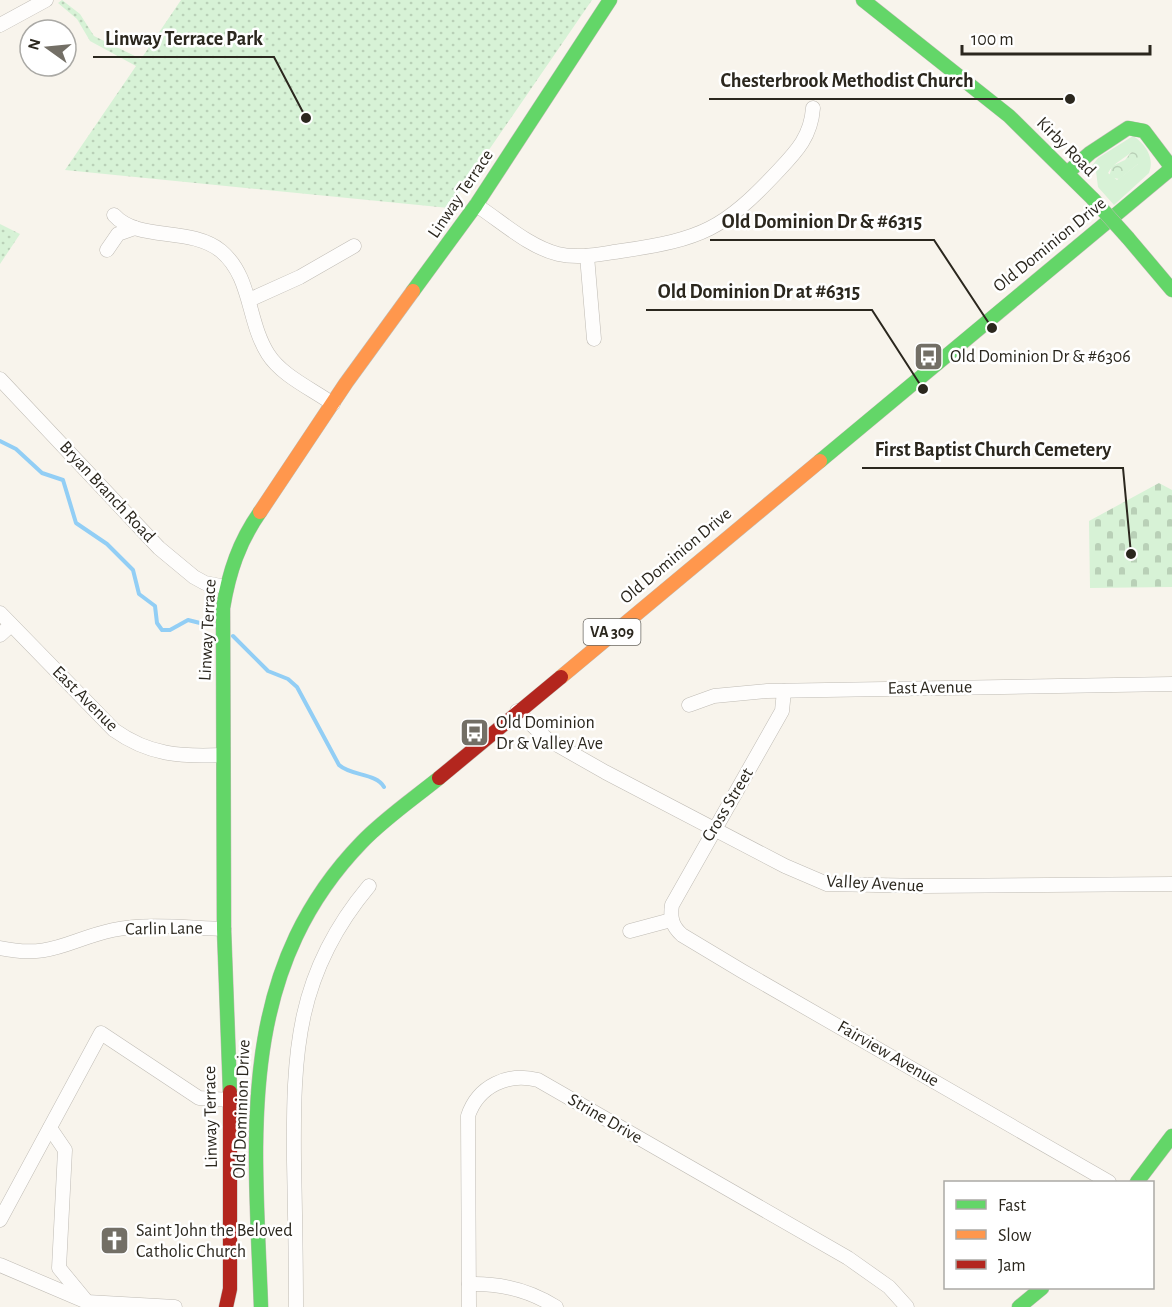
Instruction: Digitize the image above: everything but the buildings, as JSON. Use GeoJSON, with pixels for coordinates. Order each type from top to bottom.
{"type":"FeatureCollection","features":[{"type":"Feature","properties":{"kind":"main road","name":"Linway Terrace"},"geometry":{"type":"LineString","coordinates":[[226,1307],[230,1289],[230,1100],[224,929],[223,755],[226,587],[245,534],[333,404],[476,205],[610,0]]}},
{"type":"Feature","properties":{"kind":"main road","name":"Kirby Road"},"geometry":{"type":"LineString","coordinates":[[863,0],[1008,116],[1093,199],[1172,290]]}},
{"type":"Feature","properties":{"kind":"main road"},"geometry":{"type":"LineString","coordinates":[[1067,173],[1090,153],[1128,128],[1144,131],[1172,168]]}},
{"type":"Feature","properties":{"kind":"main road","name":"Old Dominion Drive"},"geometry":{"type":"LineString","coordinates":[[261,1307],[259,1066],[270,1000],[294,934],[323,886],[362,842],[1172,168]]}},
{"type":"Feature","properties":{"kind":"main road"},"geometry":{"type":"LineString","coordinates":[[1138,1181],[1172,1136]]}},
{"type":"Feature","properties":{"kind":"main road"},"geometry":{"type":"LineString","coordinates":[[1019,1307],[1040,1289]]}},
{"type":"Feature","properties":{"kind":"street"},"geometry":{"type":"LineString","coordinates":[[0,25],[46,0]]}},
{"type":"Feature","properties":{"kind":"street"},"geometry":{"type":"LineString","coordinates":[[476,205],[542,248],[571,256],[587,256],[668,244],[716,227],[750,201],[801,146],[808,134],[813,108]]}},
{"type":"Feature","properties":{"kind":"street"},"geometry":{"type":"LineString","coordinates":[[114,215],[120,222],[135,228],[193,237],[207,242],[231,261],[239,274],[249,300],[262,344],[270,357],[280,368],[333,404]]}},
{"type":"Feature","properties":{"kind":"street"},"geometry":{"type":"LineString","coordinates":[[107,250],[118,234],[135,228]]}},
{"type":"Feature","properties":{"kind":"street"},"geometry":{"type":"LineString","coordinates":[[249,300],[300,278],[354,246]]}},
{"type":"Feature","properties":{"kind":"street"},"geometry":{"type":"LineString","coordinates":[[587,256],[594,339]]}},
{"type":"Feature","properties":{"kind":"street","name":"Bryan Branch Road"},"geometry":{"type":"LineString","coordinates":[[0,379],[159,548],[194,577],[206,583],[226,587]]}},
{"type":"Feature","properties":{"kind":"street","name":"East Avenue"},"geometry":{"type":"LineString","coordinates":[[0,613],[114,730],[129,740],[164,754],[183,757],[223,755]]}},
{"type":"Feature","properties":{"kind":"street"},"geometry":{"type":"LineString","coordinates":[[0,635],[11,624]]}},
{"type":"Feature","properties":{"kind":"street","name":"East Avenue"},"geometry":{"type":"LineString","coordinates":[[689,705],[714,696],[784,690],[1172,684]]}},
{"type":"Feature","properties":{"kind":"street","name":"Cross Street"},"geometry":{"type":"LineString","coordinates":[[672,920],[672,905],[782,711],[784,690]]}},
{"type":"Feature","properties":{"kind":"street","name":"Valley Avenue"},"geometry":{"type":"LineString","coordinates":[[517,711],[547,739],[714,830],[812,879],[827,884],[925,886],[1172,884]]}},
{"type":"Feature","properties":{"kind":"street"},"geometry":{"type":"LineString","coordinates":[[296,1307],[294,1119],[297,1043],[303,1013],[322,958],[336,930],[369,886]]}},
{"type":"Feature","properties":{"kind":"street"},"geometry":{"type":"LineString","coordinates":[[630,931],[672,920]]}},
{"type":"Feature","properties":{"kind":"street","name":"Fairview Avenue"},"geometry":{"type":"LineString","coordinates":[[672,920],[682,935],[1107,1181]]}},
{"type":"Feature","properties":{"kind":"street","name":"Carlin Lane"},"geometry":{"type":"LineString","coordinates":[[0,948],[28,952],[51,951],[113,930],[132,927],[224,929]]}},
{"type":"Feature","properties":{"kind":"street"},"geometry":{"type":"LineString","coordinates":[[0,1220],[101,1033],[199,1098],[230,1100]]}},
{"type":"Feature","properties":{"kind":"street","name":"Strine Drive"},"geometry":{"type":"LineString","coordinates":[[469,1307],[468,1116],[478,1097],[489,1087],[514,1077],[538,1080],[848,1258],[889,1287],[907,1307]]}},
{"type":"Feature","properties":{"kind":"street"},"geometry":{"type":"LineString","coordinates":[[50,1128],[65,1150],[59,1268],[87,1302]]}},
{"type":"Feature","properties":{"kind":"street"},"geometry":{"type":"LineString","coordinates":[[0,1265],[87,1302],[175,1307]]}},
{"type":"Feature","properties":{"kind":"street"},"geometry":{"type":"LineString","coordinates":[[469,1284],[505,1286],[526,1291],[556,1307]]}},
{"type":"Feature","properties":{"kind":"green space"},"geometry":{"type":"Polygon","coordinates":[[[62,0],[80,14],[94,36],[141,59],[181,0],[592,0],[449,208],[65,170],[136,66],[90,41],[78,18],[58,3],[62,0]]]}},
{"type":"Feature","properties":{"kind":"green space"},"geometry":{"type":"Polygon","coordinates":[[[1133,136],[1148,152],[1151,168],[1149,173],[1114,205],[1098,187],[1096,171],[1091,167],[1098,158],[1133,136]],[[1133,151],[1116,163],[1108,173],[1117,180],[1138,164],[1133,151]]]}},
{"type":"Feature","properties":{"kind":"green space"},"geometry":{"type":"Polygon","coordinates":[[[1133,150],[1142,155],[1138,164],[1119,179],[1109,177],[1112,166],[1125,160],[1133,150]]]}},
{"type":"Feature","properties":{"kind":"green space"},"geometry":{"type":"Polygon","coordinates":[[[0,224],[20,234],[0,264],[0,224]]]}},
{"type":"Feature","properties":{"kind":"green space"},"geometry":{"type":"Polygon","coordinates":[[[1159,483],[1172,490],[1172,587],[1090,588],[1089,521],[1159,483]]]}},
{"type":"Feature","properties":{"kind":"waterway"},"geometry":{"type":"LineString","coordinates":[[0,441],[16,449],[42,473],[63,480],[76,523],[107,544],[133,570],[139,594],[155,606],[157,623],[162,630],[170,630],[188,620],[212,626]]}},
{"type":"Feature","properties":{"kind":"waterway"},"geometry":{"type":"LineString","coordinates":[[233,636],[268,671],[288,679],[297,687],[339,765],[344,769],[375,779],[384,787]]}},
{"type":"Feature","properties":{"kind":"traffic: fast"},"geometry":{"type":"LineString","coordinates":[[413,291],[476,205],[610,0]]}},
{"type":"Feature","properties":{"kind":"traffic: fast"},"geometry":{"type":"LineString","coordinates":[[863,0],[1009,116],[1093,199]]}},
{"type":"Feature","properties":{"kind":"traffic: fast"},"geometry":{"type":"LineString","coordinates":[[1067,173],[1090,153],[1128,128],[1144,131],[1172,168]]}},
{"type":"Feature","properties":{"kind":"traffic: fast"},"geometry":{"type":"LineString","coordinates":[[820,461],[1172,168]]}},
{"type":"Feature","properties":{"kind":"traffic: fast"},"geometry":{"type":"LineString","coordinates":[[1093,199],[1128,238]]}},
{"type":"Feature","properties":{"kind":"traffic: fast"},"geometry":{"type":"LineString","coordinates":[[1128,238],[1172,290]]}},
{"type":"Feature","properties":{"kind":"traffic: fast"},"geometry":{"type":"LineString","coordinates":[[230,1092],[224,929],[223,608],[236,558],[260,512]]}},
{"type":"Feature","properties":{"kind":"traffic: fast"},"geometry":{"type":"LineString","coordinates":[[261,1307],[256,1182],[257,1121],[261,1061],[272,1003],[291,947],[321,893],[362,842],[389,817],[439,778]]}},
{"type":"Feature","properties":{"kind":"traffic: fast"},"geometry":{"type":"LineString","coordinates":[[1138,1181],[1172,1136]]}},
{"type":"Feature","properties":{"kind":"traffic: fast"},"geometry":{"type":"LineString","coordinates":[[1019,1307],[1041,1289]]}},
{"type":"Feature","properties":{"kind":"traffic: slow"},"geometry":{"type":"LineString","coordinates":[[260,512],[346,383],[413,291]]}},
{"type":"Feature","properties":{"kind":"traffic: slow"},"geometry":{"type":"LineString","coordinates":[[561,677],[820,461]]}},
{"type":"Feature","properties":{"kind":"traffic: jam"},"geometry":{"type":"LineString","coordinates":[[439,778],[561,677]]}},
{"type":"Feature","properties":{"kind":"traffic: jam"},"geometry":{"type":"LineString","coordinates":[[226,1307],[230,1289],[230,1092]]}},
{"type":"Feature","properties":{"kind":"place","name":"Chesterbrook Methodist Church"},"geometry":{"type":"Point","coordinates":[1070,99]}},
{"type":"Feature","properties":{"kind":"place","name":"Linway Terrace Park"},"geometry":{"type":"Point","coordinates":[306,118]}},
{"type":"Feature","properties":{"kind":"place","name":"Old Dominion Dr & #6315"},"geometry":{"type":"Point","coordinates":[992,328]}},
{"type":"Feature","properties":{"kind":"place","name":"Old Dominion Dr & #6306"},"geometry":{"type":"Point","coordinates":[929,357]}},
{"type":"Feature","properties":{"kind":"place","name":"Old Dominion Dr at #6315"},"geometry":{"type":"Point","coordinates":[923,389]}},
{"type":"Feature","properties":{"kind":"place","name":"First Baptist Church Cemetery"},"geometry":{"type":"Point","coordinates":[1131,554]}},
{"type":"Feature","properties":{"kind":"place","name":"Old Dominion Dr & Valley Ave"},"geometry":{"type":"Point","coordinates":[475,733]}},
{"type":"Feature","properties":{"kind":"place","name":"Saint John the Beloved Catholic Church"},"geometry":{"type":"Point","coordinates":[115,1241]}}]}
